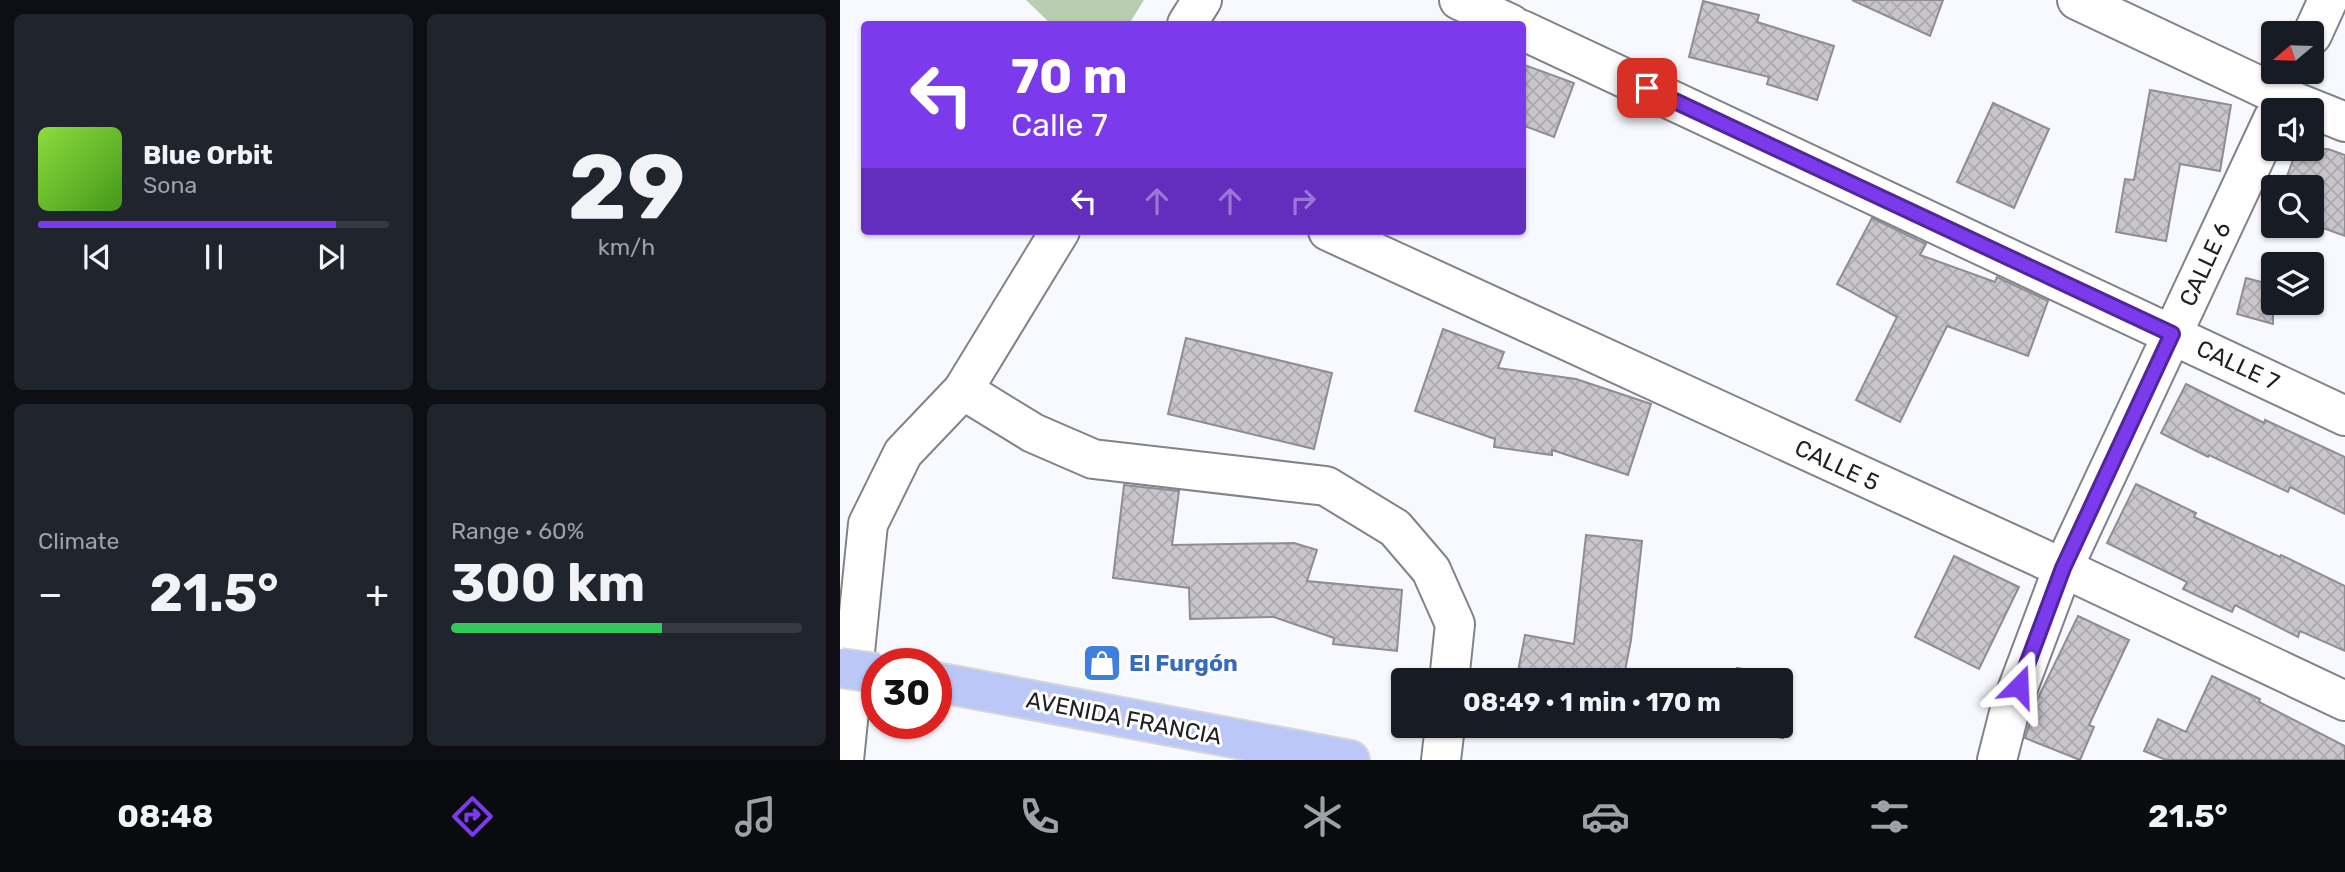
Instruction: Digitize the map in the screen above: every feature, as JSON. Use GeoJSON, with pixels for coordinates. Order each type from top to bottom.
{"type":"FeatureCollection","features":[{"type":"Feature","properties":{"kind":"main road"},"geometry":{"type":"LineString","coordinates":[[840,668],[861,671]]}},
{"type":"Feature","properties":{"kind":"main road","name":"AVENIDA FRANCIA"},"geometry":{"type":"LineString","coordinates":[[952,686],[1350,760]]}},
{"type":"Feature","properties":{"kind":"street"},"geometry":{"type":"LineString","coordinates":[[1189,21],[1202,0]]}},
{"type":"Feature","properties":{"kind":"street"},"geometry":{"type":"LineString","coordinates":[[1459,0],[1504,21]]}},
{"type":"Feature","properties":{"kind":"street"},"geometry":{"type":"LineString","coordinates":[[2077,0],[2278,98]]}},
{"type":"Feature","properties":{"kind":"street"},"geometry":{"type":"LineString","coordinates":[[2318,21],[2328,0]]}},
{"type":"Feature","properties":{"kind":"street","name":"CALLE 7"},"geometry":{"type":"LineString","coordinates":[[1526,32],[2345,416]]}},
{"type":"Feature","properties":{"kind":"street"},"geometry":{"type":"LineString","coordinates":[[2324,115],[2345,122]]}},
{"type":"Feature","properties":{"kind":"street","name":"CALLE 6"},"geometry":{"type":"LineString","coordinates":[[1997,760],[2010,709],[2063,568],[2261,145]]}},
{"type":"Feature","properties":{"kind":"street"},"geometry":{"type":"LineString","coordinates":[[844,760],[868,524],[903,453],[963,390],[1058,235]]}},
{"type":"Feature","properties":{"kind":"street","name":"CALLE 5"},"geometry":{"type":"LineString","coordinates":[[1337,235],[2063,568],[2345,701]]}},
{"type":"Feature","properties":{"kind":"street"},"geometry":{"type":"LineString","coordinates":[[963,390],[1032,433],[1093,459],[1326,486],[1395,528],[1431,570],[1455,624],[1450,668]]}},
{"type":"Feature","properties":{"kind":"street"},"geometry":{"type":"LineString","coordinates":[[1441,760],[1443,738]]}},
{"type":"Feature","properties":{"kind":"green space"},"geometry":{"type":"Polygon","coordinates":[[[1026,0],[1144,0],[1131,21],[1048,21],[1026,0]]]}},
{"type":"Feature","properties":{"kind":"building"},"geometry":{"type":"Polygon","coordinates":[[[1852,0],[1943,0],[1930,36],[1852,0]]]}},
{"type":"Feature","properties":{"kind":"building"},"geometry":{"type":"Polygon","coordinates":[[[1703,1],[1759,15],[1757,22],[1834,46],[1817,100],[1767,84],[1769,77],[1689,57],[1703,1]]]}},
{"type":"Feature","properties":{"kind":"building"},"geometry":{"type":"Polygon","coordinates":[[[1526,65],[1574,83],[1554,137],[1526,126],[1526,65]]]}},
{"type":"Feature","properties":{"kind":"building"},"geometry":{"type":"Polygon","coordinates":[[[2150,90],[2231,105],[2220,171],[2180,164],[2166,241],[2116,232],[2125,179],[2134,180],[2150,90]]]}},
{"type":"Feature","properties":{"kind":"building"},"geometry":{"type":"Polygon","coordinates":[[[1993,103],[2049,129],[2014,208],[1957,182],[1993,103]]]}},
{"type":"Feature","properties":{"kind":"building"},"geometry":{"type":"Polygon","coordinates":[[[2324,149],[2345,155],[2345,236],[2324,228],[2324,175],[2287,175],[2293,161],[2324,161],[2324,149]]]}},
{"type":"Feature","properties":{"kind":"building"},"geometry":{"type":"Polygon","coordinates":[[[1872,218],[1926,244],[1920,255],[1995,282],[1997,277],[2048,301],[2028,356],[1947,326],[1900,422],[1856,400],[1897,317],[1837,284],[1872,218]]]}},
{"type":"Feature","properties":{"kind":"building"},"geometry":{"type":"Polygon","coordinates":[[[2246,278],[2261,282],[2261,315],[2273,315],[2273,324],[2237,314],[2246,278]]]}},
{"type":"Feature","properties":{"kind":"building"},"geometry":{"type":"Polygon","coordinates":[[[1443,329],[1504,352],[1498,368],[1576,379],[1651,404],[1628,475],[1552,450],[1552,455],[1494,447],[1495,439],[1415,411],[1443,329]]]}},
{"type":"Feature","properties":{"kind":"building"},"geometry":{"type":"Polygon","coordinates":[[[1186,338],[1332,373],[1314,449],[1168,414],[1186,338]]]}},
{"type":"Feature","properties":{"kind":"building"},"geometry":{"type":"Polygon","coordinates":[[[2186,384],[2264,423],[2265,420],[2345,457],[2345,514],[2290,487],[2288,492],[2209,455],[2208,457],[2161,433],[2186,384]]]}},
{"type":"Feature","properties":{"kind":"building"},"geometry":{"type":"Polygon","coordinates":[[[2136,484],[2196,513],[2194,517],[2345,586],[2345,651],[2300,631],[2298,637],[2235,605],[2232,612],[2183,589],[2187,582],[2107,543],[2136,484]]]}},
{"type":"Feature","properties":{"kind":"building"},"geometry":{"type":"Polygon","coordinates":[[[1124,485],[1179,491],[1172,545],[1294,543],[1317,550],[1307,581],[1402,590],[1397,651],[1333,644],[1334,638],[1274,617],[1190,619],[1189,588],[1113,578],[1124,485]]]}},
{"type":"Feature","properties":{"kind":"building"},"geometry":{"type":"Polygon","coordinates":[[[1586,535],[1642,541],[1626,668],[1519,668],[1525,635],[1574,644],[1586,535]]]}},
{"type":"Feature","properties":{"kind":"building"},"geometry":{"type":"Polygon","coordinates":[[[1954,556],[2019,587],[1979,669],[1915,637],[1954,556]]]}},
{"type":"Feature","properties":{"kind":"building"},"geometry":{"type":"Polygon","coordinates":[[[2078,616],[2129,640],[2089,725],[2094,727],[2080,760],[2025,738],[2036,702],[2078,616]]]}},
{"type":"Feature","properties":{"kind":"building"},"geometry":{"type":"Polygon","coordinates":[[[2212,676],[2345,746],[2345,760],[2166,760],[2144,751],[2158,719],[2186,732],[2212,676]]]}},
{"type":"Feature","properties":{"kind":"place","name":"El Furgón"},"geometry":{"type":"Point","coordinates":[1102,663]}},
{"type":"Feature","properties":{"kind":"route"},"geometry":{"type":"LineString","coordinates":[[1647,88],[2172,334],[2063,568],[2019,686]]}}]}
